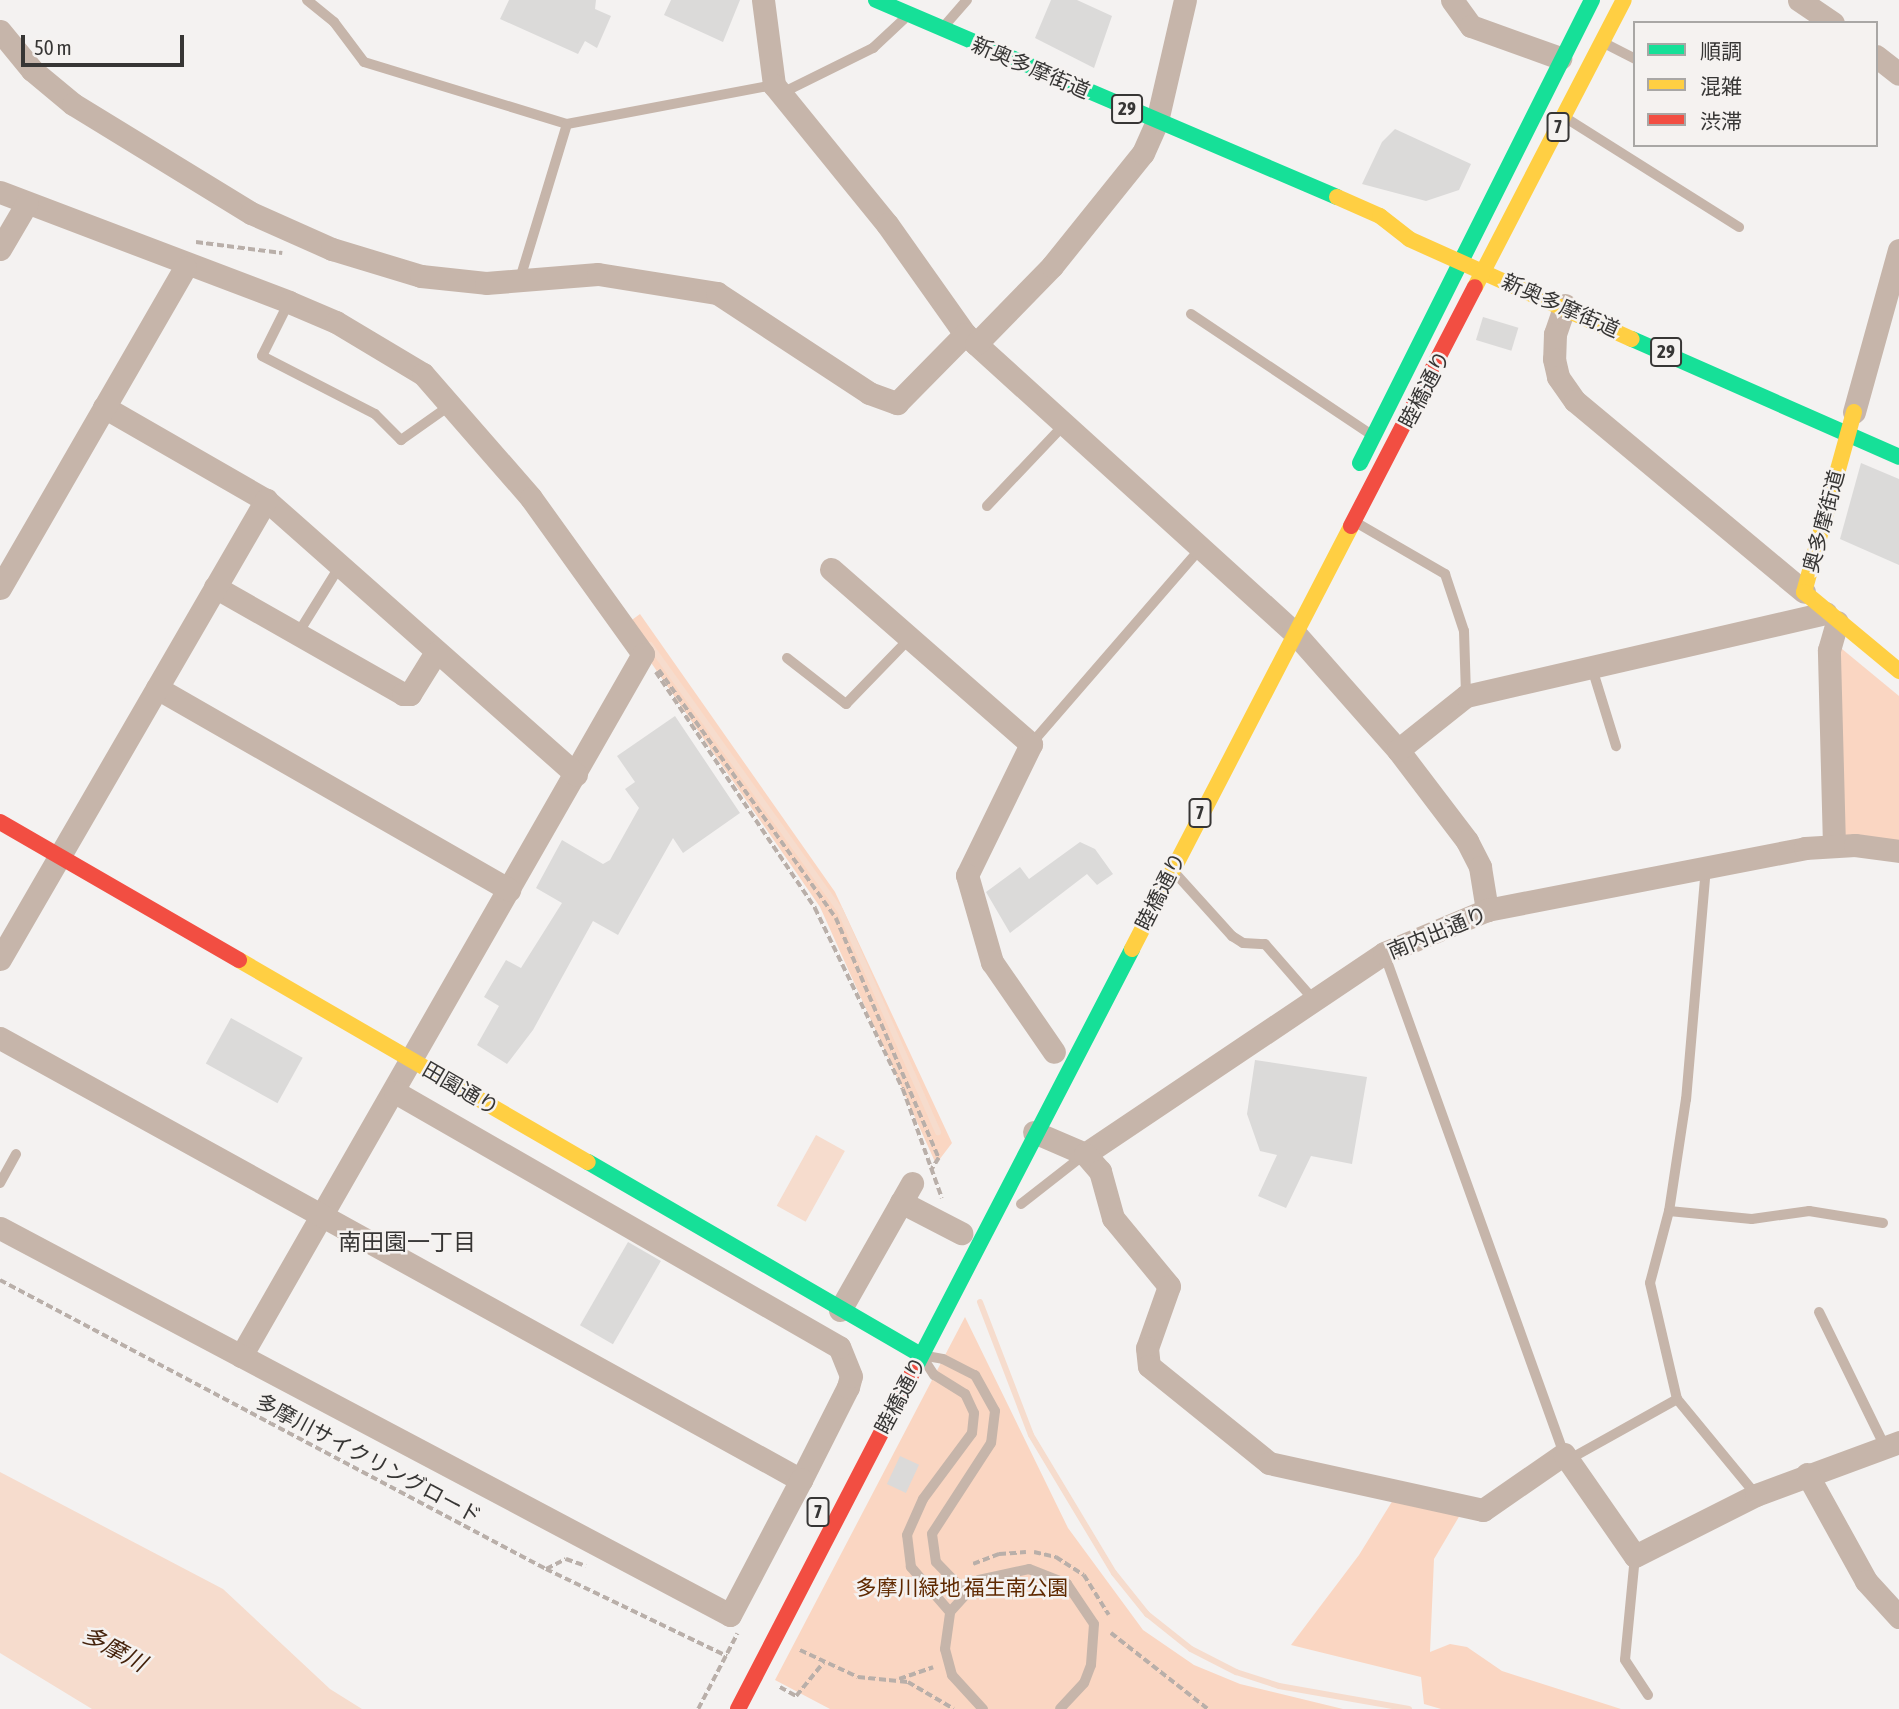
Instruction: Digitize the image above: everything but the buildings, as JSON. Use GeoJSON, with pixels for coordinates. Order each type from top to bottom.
{"type":"FeatureCollection","features":[{"type":"Feature","properties":{"kind":"main road","name":"新奥多摩街道"},"geometry":{"type":"LineString","coordinates":[[876,0],[1380,216],[1409,239],[1458,262],[1565,305],[1899,457]]}},
{"type":"Feature","properties":{"kind":"main road","name":"睦橋通り"},"geometry":{"type":"LineString","coordinates":[[1351,480],[1458,262],[1461,238],[1592,0]]}},
{"type":"Feature","properties":{"kind":"main road","name":"睦橋通り"},"geometry":{"type":"LineString","coordinates":[[1268,639],[1286,618],[1352,520],[1392,449],[1484,272],[1498,256],[1564,117],[1624,0]]}},
{"type":"Feature","properties":{"kind":"main road","name":"新奥多摩街道"},"geometry":{"type":"LineString","coordinates":[[1380,216],[1419,219]]}},
{"type":"Feature","properties":{"kind":"main road","name":"新奥多摩街道"},"geometry":{"type":"LineString","coordinates":[[1461,238],[1498,256]]}},
{"type":"Feature","properties":{"kind":"main road"},"geometry":{"type":"LineString","coordinates":[[1848,410],[1877,422]]}},
{"type":"Feature","properties":{"kind":"main road","name":"奥多摩街道"},"geometry":{"type":"LineString","coordinates":[[1848,410],[1846,435],[1804,592],[1899,671]]}},
{"type":"Feature","properties":{"kind":"main road","name":"睦橋通り"},"geometry":{"type":"LineString","coordinates":[[738,1709],[1172,869],[1286,618]]}},
{"type":"Feature","properties":{"kind":"main road","name":"田園通り"},"geometry":{"type":"LineString","coordinates":[[0,822],[841,1310],[900,1351],[920,1355]]}},
{"type":"Feature","properties":{"kind":"main road"},"geometry":{"type":"LineString","coordinates":[[1051,1058],[1065,1031]]}},
{"type":"Feature","properties":{"kind":"main road","name":"睦橋通り"},"geometry":{"type":"LineString","coordinates":[[900,1351],[914,1326]]}},
{"type":"Feature","properties":{"kind":"street"},"geometry":{"type":"LineString","coordinates":[[763,0],[778,89],[887,224],[971,339],[1201,548],[1286,618],[1398,750],[1467,841],[1480,867],[1488,910]]}},
{"type":"Feature","properties":{"kind":"street"},"geometry":{"type":"LineString","coordinates":[[0,31],[32,71],[73,104],[251,213],[332,249],[421,276],[519,283],[598,274],[717,293],[869,393],[897,402],[971,339],[1060,256],[1143,153],[1157,121],[1185,0]]}},
{"type":"Feature","properties":{"kind":"street"},"geometry":{"type":"LineString","coordinates":[[1452,0],[1471,26],[1560,58]]}},
{"type":"Feature","properties":{"kind":"street"},"geometry":{"type":"LineString","coordinates":[[1799,0],[1830,21]]}},
{"type":"Feature","properties":{"kind":"street"},"geometry":{"type":"LineString","coordinates":[[1878,58],[1899,74]]}},
{"type":"Feature","properties":{"kind":"street"},"geometry":{"type":"LineString","coordinates":[[0,192],[185,267],[289,302],[336,323],[423,374],[452,404],[531,498],[643,654],[395,1092],[241,1356]]}},
{"type":"Feature","properties":{"kind":"street"},"geometry":{"type":"LineString","coordinates":[[0,249],[27,202]]}},
{"type":"Feature","properties":{"kind":"street"},"geometry":{"type":"LineString","coordinates":[[1848,410],[1899,250]]}},
{"type":"Feature","properties":{"kind":"street"},"geometry":{"type":"LineString","coordinates":[[0,588],[185,267]]}},
{"type":"Feature","properties":{"kind":"street"},"geometry":{"type":"LineString","coordinates":[[1565,305],[1555,334],[1558,377],[1575,401],[1804,592]]}},
{"type":"Feature","properties":{"kind":"street"},"geometry":{"type":"LineString","coordinates":[[104,407],[266,500],[576,774]]}},
{"type":"Feature","properties":{"kind":"street"},"geometry":{"type":"LineString","coordinates":[[0,959],[266,500]]}},
{"type":"Feature","properties":{"kind":"street"},"geometry":{"type":"LineString","coordinates":[[831,569],[1031,744],[967,875],[992,962],[1051,1058]]}},
{"type":"Feature","properties":{"kind":"street"},"geometry":{"type":"LineString","coordinates":[[215,587],[403,694],[410,694],[436,652]]}},
{"type":"Feature","properties":{"kind":"street"},"geometry":{"type":"LineString","coordinates":[[1398,750],[1466,696],[1591,663],[1831,617],[1829,650],[1834,846]]}},
{"type":"Feature","properties":{"kind":"street"},"geometry":{"type":"LineString","coordinates":[[157,688],[509,890]]}},
{"type":"Feature","properties":{"kind":"street","name":"南内出通り"},"geometry":{"type":"LineString","coordinates":[[1085,1154],[1384,953],[1488,910],[1706,867],[1834,846],[1899,851]]}},
{"type":"Feature","properties":{"kind":"street"},"geometry":{"type":"LineString","coordinates":[[0,1038],[801,1480]]}},
{"type":"Feature","properties":{"kind":"street"},"geometry":{"type":"LineString","coordinates":[[0,1228],[730,1615],[848,1387],[850,1376],[839,1347],[395,1092]]}},
{"type":"Feature","properties":{"kind":"street"},"geometry":{"type":"LineString","coordinates":[[1034,1132],[1085,1154],[1100,1171],[1113,1218],[1169,1286],[1147,1348],[1149,1366],[1269,1463],[1483,1510],[1566,1457],[1635,1556],[1756,1495],[1807,1474],[1892,1445]]}},
{"type":"Feature","properties":{"kind":"street"},"geometry":{"type":"LineString","coordinates":[[841,1310],[907,1193],[961,1233]]}},
{"type":"Feature","properties":{"kind":"street"},"geometry":{"type":"LineString","coordinates":[[1807,1474],[1866,1581],[1899,1618]]}},
{"type":"Feature","properties":{"kind":"lane"},"geometry":{"type":"LineString","coordinates":[[307,0],[334,22],[364,62],[567,124],[778,89],[873,48],[908,14]]}},
{"type":"Feature","properties":{"kind":"lane"},"geometry":{"type":"LineString","coordinates":[[942,29],[967,0]]}},
{"type":"Feature","properties":{"kind":"lane"},"geometry":{"type":"LineString","coordinates":[[1603,42],[1633,58]]}},
{"type":"Feature","properties":{"kind":"lane"},"geometry":{"type":"LineString","coordinates":[[1564,117],[1739,227]]}},
{"type":"Feature","properties":{"kind":"lane"},"geometry":{"type":"LineString","coordinates":[[519,283],[567,124]]}},
{"type":"Feature","properties":{"kind":"lane"},"geometry":{"type":"LineString","coordinates":[[289,302],[262,356],[376,414],[401,440],[452,404]]}},
{"type":"Feature","properties":{"kind":"lane"},"geometry":{"type":"LineString","coordinates":[[1191,314],[1392,449]]}},
{"type":"Feature","properties":{"kind":"lane"},"geometry":{"type":"LineString","coordinates":[[987,506],[1065,425]]}},
{"type":"Feature","properties":{"kind":"lane"},"geometry":{"type":"LineString","coordinates":[[1352,520],[1445,574],[1464,631],[1466,696]]}},
{"type":"Feature","properties":{"kind":"lane"},"geometry":{"type":"LineString","coordinates":[[1031,744],[1201,548]]}},
{"type":"Feature","properties":{"kind":"lane"},"geometry":{"type":"LineString","coordinates":[[297,635],[341,564]]}},
{"type":"Feature","properties":{"kind":"lane"},"geometry":{"type":"LineString","coordinates":[[787,658],[846,704],[911,637]]}},
{"type":"Feature","properties":{"kind":"lane"},"geometry":{"type":"LineString","coordinates":[[1591,663],[1616,746]]}},
{"type":"Feature","properties":{"kind":"lane"},"geometry":{"type":"LineString","coordinates":[[1706,867],[1686,1099],[1669,1211],[1650,1283],[1677,1399],[1756,1495]]}},
{"type":"Feature","properties":{"kind":"lane"},"geometry":{"type":"LineString","coordinates":[[1172,869],[1232,936],[1243,943],[1265,944],[1313,999]]}},
{"type":"Feature","properties":{"kind":"lane"},"geometry":{"type":"LineString","coordinates":[[1384,953],[1566,1457],[1677,1399]]}},
{"type":"Feature","properties":{"kind":"lane"},"geometry":{"type":"LineString","coordinates":[[0,1183],[16,1154]]}},
{"type":"Feature","properties":{"kind":"lane"},"geometry":{"type":"LineString","coordinates":[[1021,1204],[1085,1154]]}},
{"type":"Feature","properties":{"kind":"lane"},"geometry":{"type":"LineString","coordinates":[[1669,1211],[1752,1219],[1809,1211],[1883,1223]]}},
{"type":"Feature","properties":{"kind":"lane"},"geometry":{"type":"LineString","coordinates":[[1819,1312],[1892,1445]]}},
{"type":"Feature","properties":{"kind":"lane"},"geometry":{"type":"LineString","coordinates":[[920,1355],[943,1359],[975,1375],[995,1411],[991,1443],[932,1534],[936,1562],[965,1592]]}},
{"type":"Feature","properties":{"kind":"lane"},"geometry":{"type":"LineString","coordinates":[[920,1355],[934,1375],[965,1394],[974,1413],[972,1433],[923,1499],[907,1535],[911,1567],[950,1612]]}},
{"type":"Feature","properties":{"kind":"lane"},"geometry":{"type":"LineString","coordinates":[[1635,1556],[1625,1660],[1648,1695]]}},
{"type":"Feature","properties":{"kind":"lane"},"geometry":{"type":"LineString","coordinates":[[983,1709],[952,1675],[945,1649],[950,1612],[965,1592],[991,1574],[1028,1569],[1056,1577],[1075,1592],[1094,1624],[1094,1650],[1084,1683],[1065,1708]]}},
{"type":"Feature","properties":{"kind":"path"},"geometry":{"type":"LineString","coordinates":[[643,654],[835,918],[939,1158],[932,1169]]}},
{"type":"Feature","properties":{"kind":"path"},"geometry":{"type":"LineString","coordinates":[[643,654],[815,908],[903,1089],[944,1202]]}},
{"type":"Feature","properties":{"kind":"path","name":"多摩川サイクリングロード"},"geometry":{"type":"LineString","coordinates":[[0,1280],[546,1569],[727,1656],[698,1709]]}},
{"type":"Feature","properties":{"kind":"path"},"geometry":{"type":"LineString","coordinates":[[798,1649],[858,1677],[908,1682],[954,1709]]}},
{"type":"Feature","properties":{"kind":"path"},"geometry":{"type":"LineString","coordinates":[[769,1681],[796,1696],[823,1662]]}},
{"type":"Feature","properties":{"kind":"green space"},"geometry":{"type":"Polygon","coordinates":[[[640,614],[835,892],[952,1143],[936,1164],[820,907],[625,625],[640,614]]]}},
{"type":"Feature","properties":{"kind":"green space"},"geometry":{"type":"Polygon","coordinates":[[[1836,644],[1899,696],[1899,846],[1841,839],[1836,644]]]}},
{"type":"Feature","properties":{"kind":"green space","name":"多摩川緑地 福生南公園"},"geometry":{"type":"Polygon","coordinates":[[[965,1317],[1068,1528],[1143,1630],[1194,1665],[1240,1684],[1343,1709],[830,1709],[775,1680],[965,1317]]]}},
{"type":"Feature","properties":{"kind":"green space"},"geometry":{"type":"Polygon","coordinates":[[[1393,1500],[1460,1515],[1434,1559],[1430,1652],[1450,1644],[1467,1647],[1502,1671],[1621,1709],[1441,1709],[1424,1704],[1421,1677],[1291,1645],[1359,1555],[1393,1500]]]}},
{"type":"Feature","properties":{"kind":"water"},"geometry":{"type":"Polygon","coordinates":[[[816,1135],[845,1151],[806,1222],[777,1206],[816,1135]]]}},
{"type":"Feature","properties":{"kind":"water","name":"多摩川"},"geometry":{"type":"Polygon","coordinates":[[[0,1472],[223,1589],[330,1689],[362,1709],[92,1709],[0,1653],[0,1472]]]}},
{"type":"Feature","properties":{"kind":"waterway"},"geometry":{"type":"LineString","coordinates":[[650,645],[840,910],[938,1132]]}},
{"type":"Feature","properties":{"kind":"waterway"},"geometry":{"type":"LineString","coordinates":[[980,1302],[1031,1435],[1114,1573],[1147,1614],[1191,1649],[1236,1672],[1279,1686],[1409,1709]]}},
{"type":"Feature","properties":{"kind":"traffic: fast"},"geometry":{"type":"LineString","coordinates":[[876,0],[1337,197]]}},
{"type":"Feature","properties":{"kind":"traffic: fast"},"geometry":{"type":"LineString","coordinates":[[1360,463],[1592,0]]}},
{"type":"Feature","properties":{"kind":"traffic: fast"},"geometry":{"type":"LineString","coordinates":[[1632,339],[1899,457]]}},
{"type":"Feature","properties":{"kind":"traffic: fast"},"geometry":{"type":"LineString","coordinates":[[914,1370],[1132,949]]}},
{"type":"Feature","properties":{"kind":"traffic: fast"},"geometry":{"type":"LineString","coordinates":[[588,1162],[921,1355]]}},
{"type":"Feature","properties":{"kind":"traffic: slow"},"geometry":{"type":"LineString","coordinates":[[1475,287],[1624,0]]}},
{"type":"Feature","properties":{"kind":"traffic: slow"},"geometry":{"type":"LineString","coordinates":[[1337,197],[1380,216],[1409,239],[1632,339]]}},
{"type":"Feature","properties":{"kind":"traffic: slow"},"geometry":{"type":"LineString","coordinates":[[1854,412],[1804,592],[1899,671]]}},
{"type":"Feature","properties":{"kind":"traffic: slow"},"geometry":{"type":"LineString","coordinates":[[1132,949],[1351,526]]}},
{"type":"Feature","properties":{"kind":"traffic: slow"},"geometry":{"type":"LineString","coordinates":[[239,960],[588,1162]]}},
{"type":"Feature","properties":{"kind":"traffic: jam"},"geometry":{"type":"LineString","coordinates":[[1351,526],[1475,287]]}},
{"type":"Feature","properties":{"kind":"traffic: jam"},"geometry":{"type":"LineString","coordinates":[[0,822],[239,960]]}},
{"type":"Feature","properties":{"kind":"traffic: jam"},"geometry":{"type":"LineString","coordinates":[[738,1709],[914,1370]]}},
{"type":"Feature","properties":{"kind":"district","name":"南田園一丁目"},"geometry":{"type":"Point","coordinates":[407,1242]}}]}
